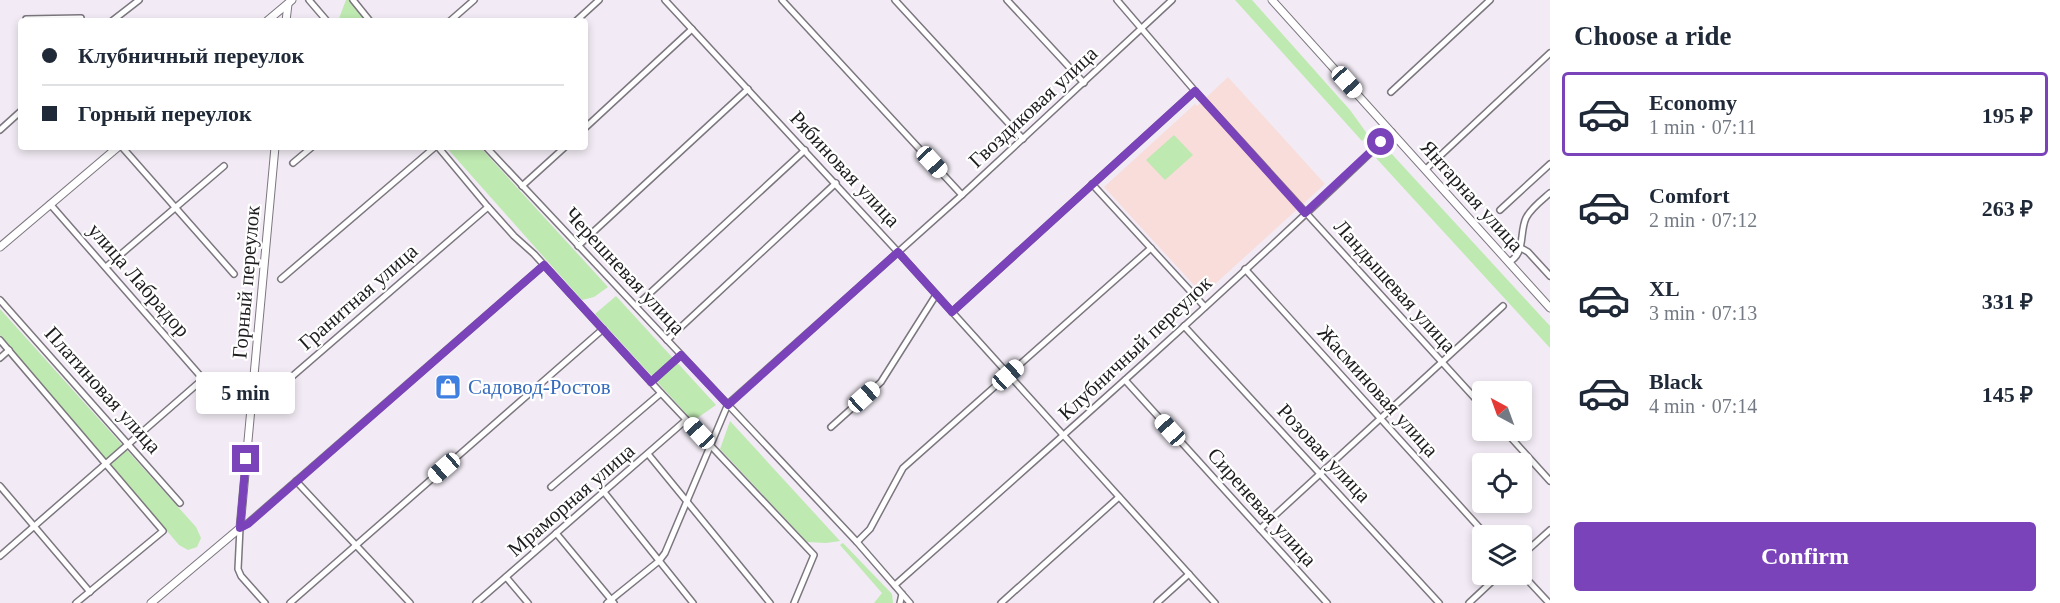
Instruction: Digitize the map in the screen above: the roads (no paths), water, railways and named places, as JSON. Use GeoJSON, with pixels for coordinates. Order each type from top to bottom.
{"type":"FeatureCollection","features":[{"type":"Feature","properties":{"kind":"street"},"geometry":{"type":"LineString","coordinates":[[116,18],[139,0]]}},
{"type":"Feature","properties":{"kind":"street"},"geometry":{"type":"LineString","coordinates":[[309,0],[324,18]]}},
{"type":"Feature","properties":{"kind":"street"},"geometry":{"type":"LineString","coordinates":[[353,0],[368,18]]}},
{"type":"Feature","properties":{"kind":"street"},"geometry":{"type":"LineString","coordinates":[[453,18],[474,0]]}},
{"type":"Feature","properties":{"kind":"street"},"geometry":{"type":"LineString","coordinates":[[579,18],[599,0]]}},
{"type":"Feature","properties":{"kind":"street","name":"Рябиновая улица"},"geometry":{"type":"LineString","coordinates":[[665,0],[836,183],[1215,603]]}},
{"type":"Feature","properties":{"kind":"street"},"geometry":{"type":"LineString","coordinates":[[782,0],[962,195]]}},
{"type":"Feature","properties":{"kind":"street"},"geometry":{"type":"LineString","coordinates":[[895,0],[1023,139]]}},
{"type":"Feature","properties":{"kind":"street"},"geometry":{"type":"LineString","coordinates":[[1006,0],[1084,83]]}},
{"type":"Feature","properties":{"kind":"street","name":"Ландышевая улица"},"geometry":{"type":"LineString","coordinates":[[1117,0],[1195,91],[1472,395]]}},
{"type":"Feature","properties":{"kind":"street","name":"Гвоздиковая улица"},"geometry":{"type":"LineString","coordinates":[[728,405],[962,195],[1172,0]]}},
{"type":"Feature","properties":{"kind":"street","name":"Янтарная улица"},"geometry":{"type":"LineString","coordinates":[[1272,0],[1550,308]]}},
{"type":"Feature","properties":{"kind":"street"},"geometry":{"type":"LineString","coordinates":[[1391,92],[1490,0]]}},
{"type":"Feature","properties":{"kind":"street"},"geometry":{"type":"LineString","coordinates":[[271,18],[290,2]]}},
{"type":"Feature","properties":{"kind":"street"},"geometry":{"type":"LineString","coordinates":[[287,18],[290,2]]}},
{"type":"Feature","properties":{"kind":"street"},"geometry":{"type":"LineString","coordinates":[[588,125],[692,29]]}},
{"type":"Feature","properties":{"kind":"street"},"geometry":{"type":"LineString","coordinates":[[1426,169],[1550,53]]}},
{"type":"Feature","properties":{"kind":"street"},"geometry":{"type":"LineString","coordinates":[[578,246],[748,89]]}},
{"type":"Feature","properties":{"kind":"street"},"geometry":{"type":"LineString","coordinates":[[952,312],[1195,91]]}},
{"type":"Feature","properties":{"kind":"street"},"geometry":{"type":"LineString","coordinates":[[0,130],[18,114]]}},
{"type":"Feature","properties":{"kind":"street","name":"Клубничный переулок"},"geometry":{"type":"LineString","coordinates":[[895,585],[1064,436],[1392,132]]}},
{"type":"Feature","properties":{"kind":"street"},"geometry":{"type":"LineString","coordinates":[[0,247],[116,150]]}},
{"type":"Feature","properties":{"kind":"street"},"geometry":{"type":"LineString","coordinates":[[123,150],[234,274]]}},
{"type":"Feature","properties":{"kind":"street","name":"Горный переулок"},"geometry":{"type":"LineString","coordinates":[[240,528],[275,150]]}},
{"type":"Feature","properties":{"kind":"street"},"geometry":{"type":"LineString","coordinates":[[293,163],[308,150]]}},
{"type":"Feature","properties":{"kind":"street"},"geometry":{"type":"LineString","coordinates":[[281,279],[433,150]]}},
{"type":"Feature","properties":{"kind":"street"},"geometry":{"type":"LineString","coordinates":[[440,150],[488,207],[814,555],[794,603]]}},
{"type":"Feature","properties":{"kind":"street","name":"Черешневая улица"},"geometry":{"type":"LineString","coordinates":[[489,150],[856,542],[910,603]]}},
{"type":"Feature","properties":{"kind":"street"},"geometry":{"type":"LineString","coordinates":[[522,186],[562,150]]}},
{"type":"Feature","properties":{"kind":"street"},"geometry":{"type":"LineString","coordinates":[[636,306],[805,150]]}},
{"type":"Feature","properties":{"kind":"street"},"geometry":{"type":"LineString","coordinates":[[1500,210],[1550,164]]}},
{"type":"Feature","properties":{"kind":"street"},"geometry":{"type":"LineString","coordinates":[[106,267],[224,166]]}},
{"type":"Feature","properties":{"kind":"street"},"geometry":{"type":"LineString","coordinates":[[667,340],[836,183]]}},
{"type":"Feature","properties":{"kind":"street"},"geometry":{"type":"LineString","coordinates":[[1092,184],[1205,307]]}},
{"type":"Feature","properties":{"kind":"street"},"geometry":{"type":"LineString","coordinates":[[1509,262],[1516,257],[1521,248],[1527,215],[1550,193]]}},
{"type":"Feature","properties":{"kind":"street","name":"улица Лабрадор"},"geometry":{"type":"LineString","coordinates":[[50,204],[203,379],[128,444]]}},
{"type":"Feature","properties":{"kind":"street","name":"Гранитная улица"},"geometry":{"type":"LineString","coordinates":[[250,413],[488,207]]}},
{"type":"Feature","properties":{"kind":"street"},"geometry":{"type":"LineString","coordinates":[[856,542],[870,529],[903,468],[1151,248]]}},
{"type":"Feature","properties":{"kind":"street"},"geometry":{"type":"LineString","coordinates":[[1521,248],[1528,252],[1550,276]]}},
{"type":"Feature","properties":{"kind":"street"},"geometry":{"type":"LineString","coordinates":[[151,603],[240,528],[248,524],[544,265]]}},
{"type":"Feature","properties":{"kind":"street","name":"Жасминовая улица"},"geometry":{"type":"LineString","coordinates":[[1245,269],[1477,525]]}},
{"type":"Feature","properties":{"kind":"street"},"geometry":{"type":"LineString","coordinates":[[831,427],[881,382],[936,295]]}},
{"type":"Feature","properties":{"kind":"street","name":"Платиновая улица"},"geometry":{"type":"LineString","coordinates":[[0,300],[180,502]]}},
{"type":"Feature","properties":{"kind":"street"},"geometry":{"type":"LineString","coordinates":[[1260,529],[1503,306]]}},
{"type":"Feature","properties":{"kind":"street","name":"Розовая улица"},"geometry":{"type":"LineString","coordinates":[[1184,326],[1438,603]]}},
{"type":"Feature","properties":{"kind":"street"},"geometry":{"type":"LineString","coordinates":[[290,603],[603,329]]}},
{"type":"Feature","properties":{"kind":"street","name":"Платиновая улица"},"geometry":{"type":"LineString","coordinates":[[0,340],[163,531],[90,592]]}},
{"type":"Feature","properties":{"kind":"street"},"geometry":{"type":"LineString","coordinates":[[0,358],[9,350]]}},
{"type":"Feature","properties":{"kind":"street"},"geometry":{"type":"LineString","coordinates":[[651,382],[681,355]]}},
{"type":"Feature","properties":{"kind":"street","name":"Сиреневая улица"},"geometry":{"type":"LineString","coordinates":[[1125,380],[1327,603]]}},
{"type":"Feature","properties":{"kind":"street"},"geometry":{"type":"LineString","coordinates":[[552,487],[661,393]]}},
{"type":"Feature","properties":{"kind":"street"},"geometry":{"type":"LineString","coordinates":[[556,533],[611,602],[659,561],[665,553],[728,405]]}},
{"type":"Feature","properties":{"kind":"street","name":"Мраморная улица"},"geometry":{"type":"LineString","coordinates":[[476,603],[686,420]]}},
{"type":"Feature","properties":{"kind":"street"},"geometry":{"type":"LineString","coordinates":[[1514,441],[1550,481]]}},
{"type":"Feature","properties":{"kind":"street"},"geometry":{"type":"LineString","coordinates":[[0,556],[128,444]]}},
{"type":"Feature","properties":{"kind":"street"},"geometry":{"type":"LineString","coordinates":[[648,454],[771,603]]}},
{"type":"Feature","properties":{"kind":"street"},"geometry":{"type":"LineString","coordinates":[[297,481],[410,603]]}},
{"type":"Feature","properties":{"kind":"street"},"geometry":{"type":"LineString","coordinates":[[0,486],[90,592],[76,603]]}},
{"type":"Feature","properties":{"kind":"street"},"geometry":{"type":"LineString","coordinates":[[604,492],[693,603]]}},
{"type":"Feature","properties":{"kind":"street"},"geometry":{"type":"LineString","coordinates":[[1001,603],[1119,497]]}},
{"type":"Feature","properties":{"kind":"street"},"geometry":{"type":"LineString","coordinates":[[240,528],[238,569],[241,576],[265,603]]}},
{"type":"Feature","properties":{"kind":"street"},"geometry":{"type":"LineString","coordinates":[[1532,546],[1550,530]]}},
{"type":"Feature","properties":{"kind":"street"},"geometry":{"type":"LineString","coordinates":[[1157,603],[1189,574]]}},
{"type":"Feature","properties":{"kind":"street"},"geometry":{"type":"LineString","coordinates":[[506,577],[528,603]]}},
{"type":"Feature","properties":{"kind":"street"},"geometry":{"type":"LineString","coordinates":[[1469,603],[1488,585]]}},
{"type":"Feature","properties":{"kind":"street"},"geometry":{"type":"LineString","coordinates":[[1532,585],[1549,603]]}},
{"type":"Feature","properties":{"kind":"street"},"geometry":{"type":"LineString","coordinates":[[900,603],[902,594]]}},
{"type":"Feature","properties":{"kind":"place","name":"Садовод-Ростов"},"geometry":{"type":"Point","coordinates":[448,387]}}]}
